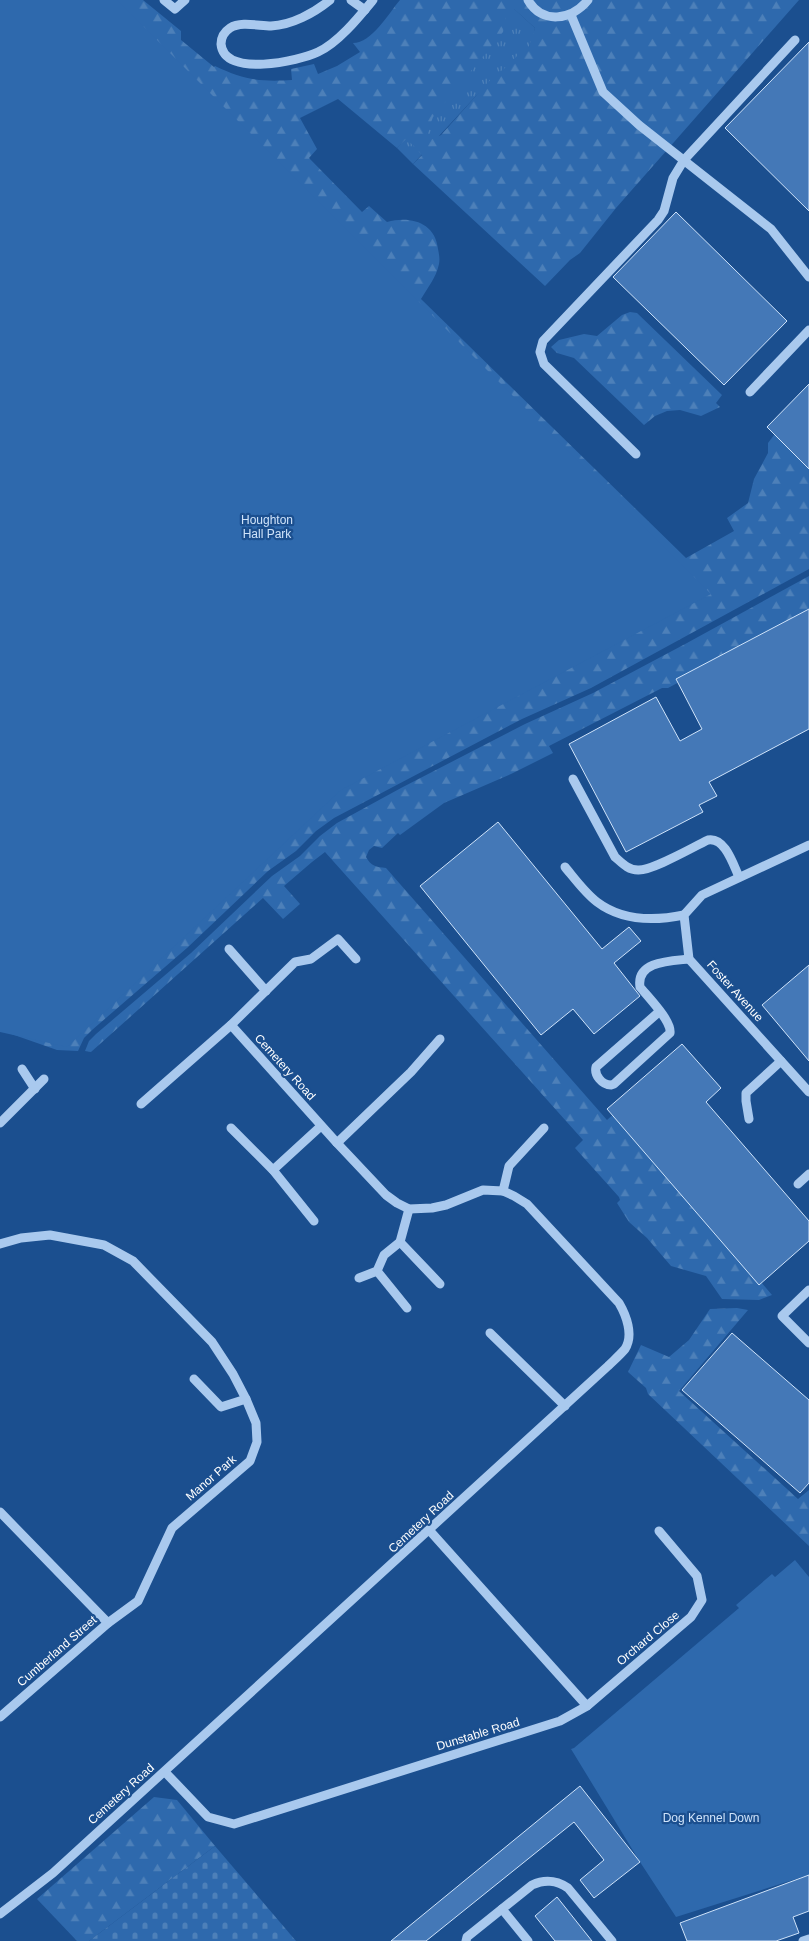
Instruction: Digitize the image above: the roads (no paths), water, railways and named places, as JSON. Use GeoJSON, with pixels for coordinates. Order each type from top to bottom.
{"type":"FeatureCollection","features":[{"type":"Feature","properties":{"kind":"street"},"geometry":{"type":"LineString","coordinates":[[164,0],[175,9],[185,0]]}},
{"type":"Feature","properties":{"kind":"street"},"geometry":{"type":"LineString","coordinates":[[330,0],[293,22],[272,26],[242,25],[231,27],[223,35],[221,45],[224,53],[231,59],[256,66],[297,60],[319,52],[349,28],[373,0]]}},
{"type":"Feature","properties":{"kind":"street"},"geometry":{"type":"LineString","coordinates":[[351,0],[364,10]]}},
{"type":"Feature","properties":{"kind":"street"},"geometry":{"type":"LineString","coordinates":[[528,0],[538,12],[560,18],[571,15],[588,0]]}},
{"type":"Feature","properties":{"kind":"street"},"geometry":{"type":"LineString","coordinates":[[571,15],[603,92],[640,125],[771,229],[809,277]]}},
{"type":"Feature","properties":{"kind":"street"},"geometry":{"type":"LineString","coordinates":[[636,454],[544,364],[540,352],[543,341],[658,220],[664,211],[673,178],[684,160],[795,40]]}},
{"type":"Feature","properties":{"kind":"street"},"geometry":{"type":"LineString","coordinates":[[750,392],[809,330]]}},
{"type":"Feature","properties":{"kind":"street"},"geometry":{"type":"LineString","coordinates":[[573,779],[615,857],[625,866],[632,869],[645,870],[708,840],[714,839],[720,842],[739,877]]}},
{"type":"Feature","properties":{"kind":"street"},"geometry":{"type":"LineString","coordinates":[[565,867],[596,901],[608,909],[630,917],[645,919],[667,918],[684,915],[702,895],[809,844]]}},
{"type":"Feature","properties":{"kind":"street","name":"Foster Avenue"},"geometry":{"type":"LineString","coordinates":[[684,915],[689,959],[809,1092]]}},
{"type":"Feature","properties":{"kind":"street"},"geometry":{"type":"LineString","coordinates":[[141,1104],[231,1025],[295,962],[311,959],[338,939],[356,959]]}},
{"type":"Feature","properties":{"kind":"street"},"geometry":{"type":"LineString","coordinates":[[229,949],[266,991]]}},
{"type":"Feature","properties":{"kind":"street"},"geometry":{"type":"LineString","coordinates":[[660,1012],[596,1067],[596,1073],[604,1083],[611,1086],[614,1084],[670,1033],[670,1025],[660,1012],[640,987],[639,980],[641,975],[660,962],[689,959]]}},
{"type":"Feature","properties":{"kind":"street","name":"Cemetery Road"},"geometry":{"type":"LineString","coordinates":[[0,1914],[53,1873],[165,1772],[430,1531],[626,1347],[629,1328],[626,1315],[619,1303],[528,1204],[503,1191],[483,1190],[446,1206],[409,1209],[397,1203],[386,1195],[337,1143],[231,1025]]}},
{"type":"Feature","properties":{"kind":"street"},"geometry":{"type":"LineString","coordinates":[[337,1143],[411,1072],[440,1039]]}},
{"type":"Feature","properties":{"kind":"street"},"geometry":{"type":"LineString","coordinates":[[749,1119],[746,1093],[781,1061]]}},
{"type":"Feature","properties":{"kind":"street"},"geometry":{"type":"LineString","coordinates":[[22,1069],[35,1088]]}},
{"type":"Feature","properties":{"kind":"street"},"geometry":{"type":"LineString","coordinates":[[0,1123],[44,1079]]}},
{"type":"Feature","properties":{"kind":"street"},"geometry":{"type":"LineString","coordinates":[[273,1170],[322,1126]]}},
{"type":"Feature","properties":{"kind":"street"},"geometry":{"type":"LineString","coordinates":[[231,1128],[273,1170],[314,1221]]}},
{"type":"Feature","properties":{"kind":"street"},"geometry":{"type":"LineString","coordinates":[[503,1191],[509,1166],[544,1128]]}},
{"type":"Feature","properties":{"kind":"street"},"geometry":{"type":"LineString","coordinates":[[798,1184],[809,1174]]}},
{"type":"Feature","properties":{"kind":"street"},"geometry":{"type":"LineString","coordinates":[[359,1278],[377,1271],[384,1255],[400,1242],[409,1209]]}},
{"type":"Feature","properties":{"kind":"street","name":"Manor Park"},"geometry":{"type":"LineString","coordinates":[[0,1244],[21,1238],[50,1235],[104,1245],[133,1261],[212,1342],[233,1374],[256,1423],[257,1442],[250,1461],[172,1528],[138,1601],[108,1623]]}},
{"type":"Feature","properties":{"kind":"street"},"geometry":{"type":"LineString","coordinates":[[400,1242],[440,1284]]}},
{"type":"Feature","properties":{"kind":"street"},"geometry":{"type":"LineString","coordinates":[[377,1271],[407,1308]]}},
{"type":"Feature","properties":{"kind":"street"},"geometry":{"type":"LineString","coordinates":[[809,1290],[782,1316],[809,1344]]}},
{"type":"Feature","properties":{"kind":"street"},"geometry":{"type":"LineString","coordinates":[[490,1332],[565,1406]]}},
{"type":"Feature","properties":{"kind":"street"},"geometry":{"type":"LineString","coordinates":[[194,1379],[221,1407],[246,1399]]}},
{"type":"Feature","properties":{"kind":"street"},"geometry":{"type":"LineString","coordinates":[[0,1512],[108,1623]]}},
{"type":"Feature","properties":{"kind":"street"},"geometry":{"type":"LineString","coordinates":[[430,1531],[587,1706]]}},
{"type":"Feature","properties":{"kind":"street","name":"Orchard Close"},"geometry":{"type":"LineString","coordinates":[[587,1706],[692,1617],[702,1600],[697,1576],[660,1531]]}},
{"type":"Feature","properties":{"kind":"street","name":"Cumberland Street"},"geometry":{"type":"LineString","coordinates":[[0,1717],[108,1623]]}},
{"type":"Feature","properties":{"kind":"street","name":"Dunstable Road"},"geometry":{"type":"LineString","coordinates":[[165,1772],[208,1817],[234,1824],[560,1721],[587,1706]]}},
{"type":"Feature","properties":{"kind":"street"},"geometry":{"type":"LineString","coordinates":[[466,1941],[467,1937],[532,1885],[540,1881],[559,1882],[568,1888],[612,1941]]}},
{"type":"Feature","properties":{"kind":"street"},"geometry":{"type":"LineString","coordinates":[[502,1909],[528,1941]]}},
{"type":"Feature","properties":{"kind":"street"},"geometry":{"type":"LineString","coordinates":[[803,1941],[809,1939]]}},
{"type":"Feature","properties":{"kind":"park label","name":"Houghton Hall Park"},"geometry":{"type":"Point","coordinates":[267,527]}},
{"type":"Feature","properties":{"kind":"park label","name":"Dog Kennel Down"},"geometry":{"type":"Point","coordinates":[711,1818]}}]}
